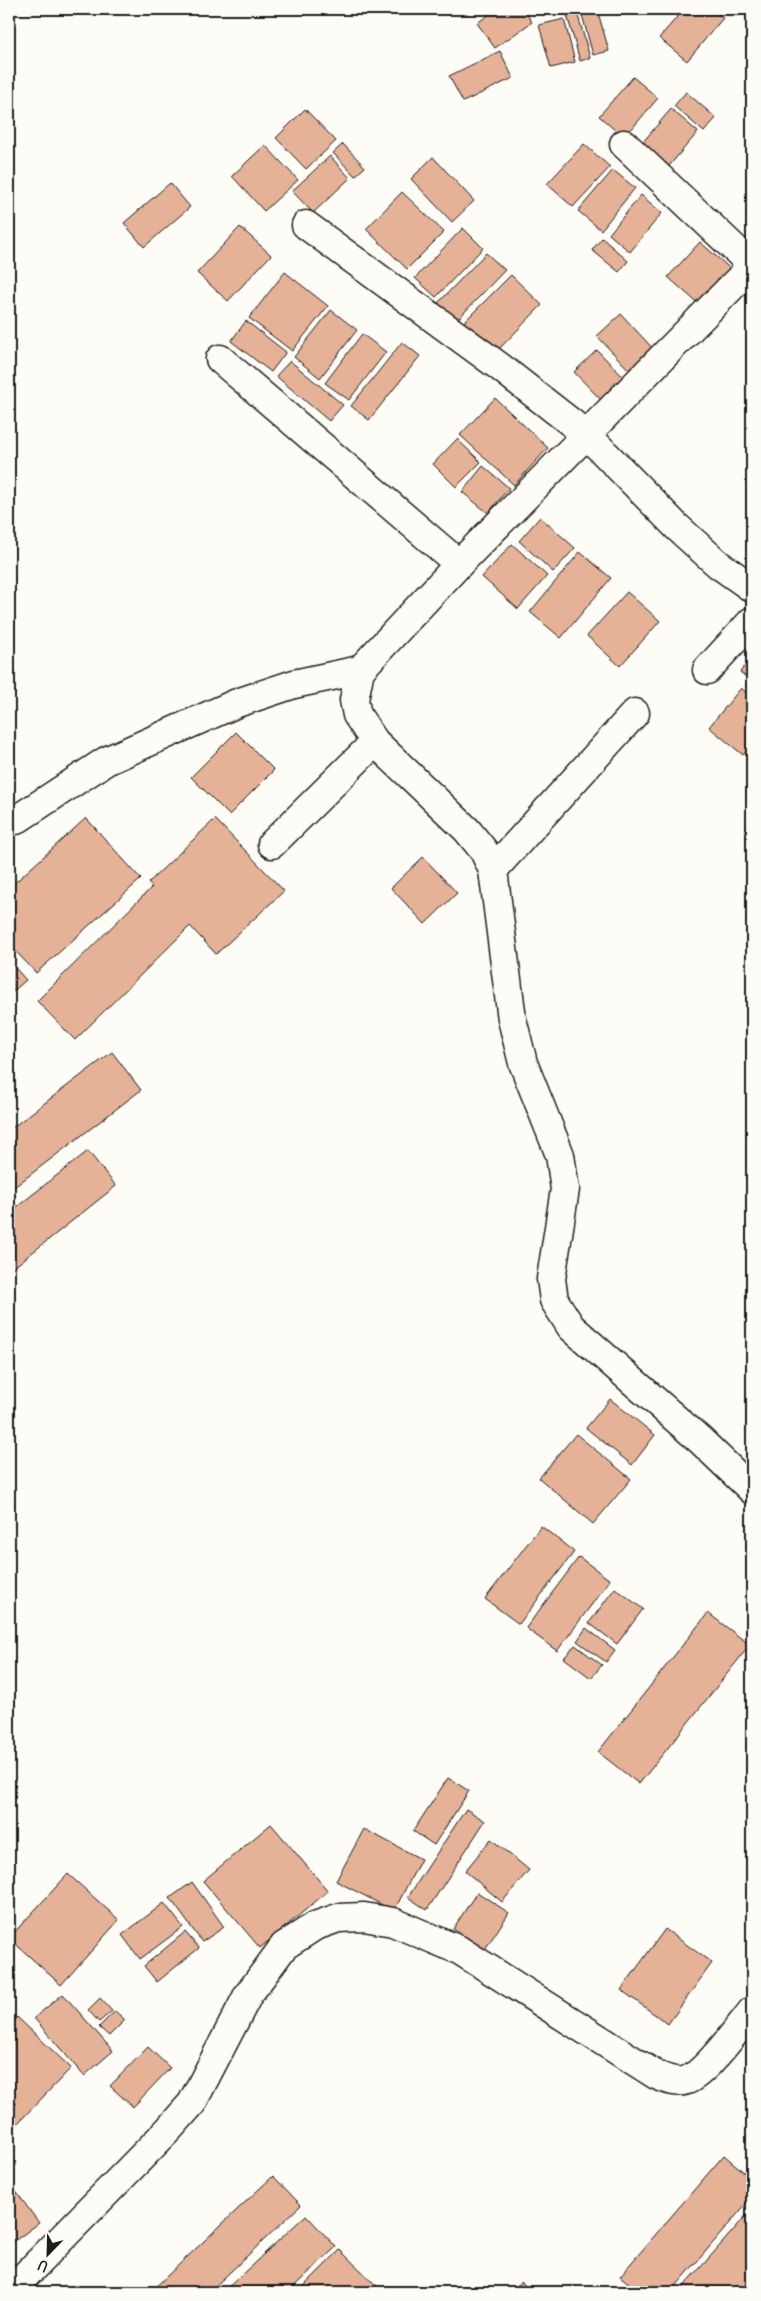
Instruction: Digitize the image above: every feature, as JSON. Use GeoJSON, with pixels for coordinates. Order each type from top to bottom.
{"type":"FeatureCollection","features":[{"type":"Feature","properties":{"kind":"street"},"geometry":{"type":"LineString","coordinates":[[624,144],[752,265],[459,564],[360,670],[354,700],[357,715],[375,742],[467,830],[484,851],[493,870],[512,1019],[523,1063],[560,1154],[563,1170],[565,1189],[551,1279],[554,1300],[571,1327],[700,1440],[752,1490]]}},
{"type":"Feature","properties":{"kind":"street"},"geometry":{"type":"LineString","coordinates":[[306,225],[485,355],[587,435],[677,527],[718,564],[752,588]]}},
{"type":"Feature","properties":{"kind":"street"},"geometry":{"type":"LineString","coordinates":[[220,360],[459,564]]}},
{"type":"Feature","properties":{"kind":"street"},"geometry":{"type":"LineString","coordinates":[[707,670],[752,621]]}},
{"type":"Feature","properties":{"kind":"street"},"geometry":{"type":"LineString","coordinates":[[16,820],[106,761],[237,703],[294,684],[360,670]]}},
{"type":"Feature","properties":{"kind":"street"},"geometry":{"type":"LineString","coordinates":[[493,870],[635,713]]}},
{"type":"Feature","properties":{"kind":"street"},"geometry":{"type":"LineString","coordinates":[[272,844],[375,742]]}},
{"type":"Feature","properties":{"kind":"street"},"geometry":{"type":"LineString","coordinates":[[9,2292],[170,2129],[192,2103],[248,1995],[284,1946],[315,1926],[338,1918],[364,1917],[393,1922],[459,1950],[656,2075],[674,2081],[686,2081],[699,2074],[752,2011]]}},
{"type":"Feature","properties":{"kind":"building"},"geometry":{"type":"Polygon","coordinates":[[[497,9],[523,9],[532,22],[495,48],[477,23],[497,9]]]}},
{"type":"Feature","properties":{"kind":"building"},"geometry":{"type":"Polygon","coordinates":[[[597,9],[609,51],[593,55],[581,11],[597,9]]]}},
{"type":"Feature","properties":{"kind":"building"},"geometry":{"type":"Polygon","coordinates":[[[684,9],[712,9],[723,18],[687,61],[659,38],[684,9]]]}},
{"type":"Feature","properties":{"kind":"building"},"geometry":{"type":"Polygon","coordinates":[[[577,12],[590,58],[580,61],[567,15],[577,12]]]}},
{"type":"Feature","properties":{"kind":"building"},"geometry":{"type":"Polygon","coordinates":[[[564,19],[575,62],[551,68],[539,25],[564,19]]]}},
{"type":"Feature","properties":{"kind":"building"},"geometry":{"type":"Polygon","coordinates":[[[500,51],[513,78],[463,102],[449,76],[500,51]]]}},
{"type":"Feature","properties":{"kind":"building"},"geometry":{"type":"Polygon","coordinates":[[[633,77],[658,98],[624,138],[599,116],[633,77]]]}},
{"type":"Feature","properties":{"kind":"building"},"geometry":{"type":"Polygon","coordinates":[[[686,92],[716,118],[704,132],[674,106],[686,92]]]}},
{"type":"Feature","properties":{"kind":"building"},"geometry":{"type":"Polygon","coordinates":[[[305,109],[336,141],[306,169],[276,138],[305,109]]]}},
{"type":"Feature","properties":{"kind":"building"},"geometry":{"type":"Polygon","coordinates":[[[671,109],[698,132],[663,173],[636,150],[671,109]]]}},
{"type":"Feature","properties":{"kind":"building"},"geometry":{"type":"Polygon","coordinates":[[[343,144],[365,167],[355,176],[333,153],[343,144]]]}},
{"type":"Feature","properties":{"kind":"building"},"geometry":{"type":"Polygon","coordinates":[[[584,144],[610,167],[573,207],[547,184],[584,144]]]}},
{"type":"Feature","properties":{"kind":"building"},"geometry":{"type":"Polygon","coordinates":[[[265,145],[298,180],[264,211],[232,176],[265,145]]]}},
{"type":"Feature","properties":{"kind":"building"},"geometry":{"type":"Polygon","coordinates":[[[330,156],[350,178],[313,213],[292,191],[330,156]]]}},
{"type":"Feature","properties":{"kind":"building"},"geometry":{"type":"Polygon","coordinates":[[[433,157],[474,201],[452,222],[411,179],[433,157]]]}},
{"type":"Feature","properties":{"kind":"building"},"geometry":{"type":"Polygon","coordinates":[[[613,170],[635,188],[601,230],[578,211],[613,170]]]}},
{"type":"Feature","properties":{"kind":"building"},"geometry":{"type":"Polygon","coordinates":[[[170,183],[190,207],[144,247],[124,223],[170,183]]]}},
{"type":"Feature","properties":{"kind":"building"},"geometry":{"type":"Polygon","coordinates":[[[402,192],[444,232],[407,269],[366,229],[402,192]]]}},
{"type":"Feature","properties":{"kind":"building"},"geometry":{"type":"Polygon","coordinates":[[[641,195],[662,213],[630,252],[609,234],[641,195]]]}},
{"type":"Feature","properties":{"kind":"building"},"geometry":{"type":"Polygon","coordinates":[[[240,227],[271,255],[228,301],[197,273],[240,227]]]}},
{"type":"Feature","properties":{"kind":"building"},"geometry":{"type":"Polygon","coordinates":[[[463,228],[483,248],[436,297],[415,278],[463,228]]]}},
{"type":"Feature","properties":{"kind":"building"},"geometry":{"type":"Polygon","coordinates":[[[602,238],[628,261],[619,272],[592,250],[602,238]]]}},
{"type":"Feature","properties":{"kind":"building"},"geometry":{"type":"Polygon","coordinates":[[[700,242],[735,273],[703,308],[668,277],[700,242]]]}},
{"type":"Feature","properties":{"kind":"building"},"geometry":{"type":"Polygon","coordinates":[[[486,253],[505,270],[456,321],[438,303],[486,253]]]}},
{"type":"Feature","properties":{"kind":"building"},"geometry":{"type":"Polygon","coordinates":[[[285,272],[328,306],[292,351],[249,318],[285,272]]]}},
{"type":"Feature","properties":{"kind":"building"},"geometry":{"type":"Polygon","coordinates":[[[511,275],[542,305],[494,354],[462,324],[511,275]]]}},
{"type":"Feature","properties":{"kind":"building"},"geometry":{"type":"Polygon","coordinates":[[[331,310],[357,330],[320,378],[294,357],[331,310]]]}},
{"type":"Feature","properties":{"kind":"building"},"geometry":{"type":"Polygon","coordinates":[[[621,314],[656,352],[633,374],[597,336],[621,314]]]}},
{"type":"Feature","properties":{"kind":"building"},"geometry":{"type":"Polygon","coordinates":[[[246,321],[286,352],[271,372],[231,341],[246,321]]]}},
{"type":"Feature","properties":{"kind":"building"},"geometry":{"type":"Polygon","coordinates":[[[362,334],[386,352],[349,400],[325,383],[362,334]]]}},
{"type":"Feature","properties":{"kind":"building"},"geometry":{"type":"Polygon","coordinates":[[[402,342],[420,356],[369,420],[351,406],[402,342]]]}},
{"type":"Feature","properties":{"kind":"building"},"geometry":{"type":"Polygon","coordinates":[[[597,350],[628,382],[605,404],[574,372],[597,350]]]}},
{"type":"Feature","properties":{"kind":"building"},"geometry":{"type":"Polygon","coordinates":[[[290,361],[343,405],[329,421],[276,376],[290,361]]]}},
{"type":"Feature","properties":{"kind":"building"},"geometry":{"type":"Polygon","coordinates":[[[495,398],[548,448],[514,485],[460,435],[495,398]]]}},
{"type":"Feature","properties":{"kind":"building"},"geometry":{"type":"Polygon","coordinates":[[[457,439],[481,462],[456,487],[433,464],[457,439]]]}},
{"type":"Feature","properties":{"kind":"building"},"geometry":{"type":"Polygon","coordinates":[[[483,466],[509,488],[488,513],[462,492],[483,466]]]}},
{"type":"Feature","properties":{"kind":"building"},"geometry":{"type":"Polygon","coordinates":[[[540,517],[575,548],[553,572],[519,541],[540,517]]]}},
{"type":"Feature","properties":{"kind":"building"},"geometry":{"type":"Polygon","coordinates":[[[512,544],[547,576],[518,609],[482,577],[512,544]]]}},
{"type":"Feature","properties":{"kind":"building"},"geometry":{"type":"Polygon","coordinates":[[[580,552],[611,578],[561,638],[530,612],[580,552]]]}},
{"type":"Feature","properties":{"kind":"building"},"geometry":{"type":"Polygon","coordinates":[[[627,592],[660,621],[620,666],[587,636],[627,592]]]}},
{"type":"Feature","properties":{"kind":"building"},"geometry":{"type":"Polygon","coordinates":[[[752,658],[752,682],[740,672],[752,658]]]}},
{"type":"Feature","properties":{"kind":"building"},"geometry":{"type":"Polygon","coordinates":[[[741,688],[752,697],[752,744],[743,755],[709,727],[741,688]]]}},
{"type":"Feature","properties":{"kind":"building"},"geometry":{"type":"Polygon","coordinates":[[[236,732],[274,770],[229,815],[191,777],[236,732]]]}},
{"type":"Feature","properties":{"kind":"building"},"geometry":{"type":"Polygon","coordinates":[[[86,818],[141,879],[36,973],[9,944],[9,888],[86,818]]]}},
{"type":"Feature","properties":{"kind":"building"},"geometry":{"type":"Polygon","coordinates":[[[215,819],[284,891],[216,954],[190,926],[75,1040],[37,1001],[152,887],[148,883],[215,819]]]}},
{"type":"Feature","properties":{"kind":"building"},"geometry":{"type":"Polygon","coordinates":[[[423,857],[457,893],[425,924],[391,888],[423,857]]]}},
{"type":"Feature","properties":{"kind":"building"},"geometry":{"type":"Polygon","coordinates":[[[9,961],[26,980],[9,995],[9,961]]]}},
{"type":"Feature","properties":{"kind":"building"},"geometry":{"type":"Polygon","coordinates":[[[112,1052],[141,1090],[9,1191],[9,1130],[112,1052]]]}},
{"type":"Feature","properties":{"kind":"building"},"geometry":{"type":"Polygon","coordinates":[[[88,1151],[116,1186],[9,1271],[9,1213],[88,1151]]]}},
{"type":"Feature","properties":{"kind":"building"},"geometry":{"type":"Polygon","coordinates":[[[610,1399],[655,1435],[632,1465],[586,1428],[610,1399]]]}},
{"type":"Feature","properties":{"kind":"building"},"geometry":{"type":"Polygon","coordinates":[[[576,1434],[631,1479],[593,1524],[539,1478],[576,1434]]]}},
{"type":"Feature","properties":{"kind":"building"},"geometry":{"type":"Polygon","coordinates":[[[541,1526],[574,1552],[519,1624],[485,1599],[541,1526]]]}},
{"type":"Feature","properties":{"kind":"building"},"geometry":{"type":"Polygon","coordinates":[[[579,1557],[610,1580],[557,1651],[526,1628],[579,1557]]]}},
{"type":"Feature","properties":{"kind":"building"},"geometry":{"type":"Polygon","coordinates":[[[615,1588],[643,1609],[617,1644],[589,1623],[615,1588]]]}},
{"type":"Feature","properties":{"kind":"building"},"geometry":{"type":"Polygon","coordinates":[[[708,1613],[750,1645],[639,1784],[598,1752],[708,1613]]]}},
{"type":"Feature","properties":{"kind":"building"},"geometry":{"type":"Polygon","coordinates":[[[586,1628],[615,1650],[606,1662],[577,1641],[586,1628]]]}},
{"type":"Feature","properties":{"kind":"building"},"geometry":{"type":"Polygon","coordinates":[[[575,1645],[602,1665],[591,1678],[564,1658],[575,1645]]]}},
{"type":"Feature","properties":{"kind":"building"},"geometry":{"type":"Polygon","coordinates":[[[448,1778],[469,1791],[434,1845],[413,1831],[448,1778]]]}},
{"type":"Feature","properties":{"kind":"building"},"geometry":{"type":"Polygon","coordinates":[[[466,1809],[485,1821],[427,1910],[408,1897],[466,1809]]]}},
{"type":"Feature","properties":{"kind":"building"},"geometry":{"type":"Polygon","coordinates":[[[271,1824],[328,1891],[260,1948],[203,1881],[271,1824]]]}},
{"type":"Feature","properties":{"kind":"building"},"geometry":{"type":"Polygon","coordinates":[[[364,1829],[421,1859],[394,1911],[336,1881],[364,1829]]]}},
{"type":"Feature","properties":{"kind":"building"},"geometry":{"type":"Polygon","coordinates":[[[491,1839],[529,1870],[502,1902],[465,1871],[491,1839]]]}},
{"type":"Feature","properties":{"kind":"building"},"geometry":{"type":"Polygon","coordinates":[[[68,1874],[119,1920],[61,1985],[9,1938],[68,1874]]]}},
{"type":"Feature","properties":{"kind":"building"},"geometry":{"type":"Polygon","coordinates":[[[192,1882],[224,1927],[202,1942],[170,1898],[192,1882]]]}},
{"type":"Feature","properties":{"kind":"building"},"geometry":{"type":"Polygon","coordinates":[[[477,1892],[509,1913],[485,1949],[453,1929],[477,1892]]]}},
{"type":"Feature","properties":{"kind":"building"},"geometry":{"type":"Polygon","coordinates":[[[164,1903],[183,1927],[140,1959],[122,1935],[164,1903]]]}},
{"type":"Feature","properties":{"kind":"building"},"geometry":{"type":"Polygon","coordinates":[[[665,1929],[712,1963],[668,2024],[621,1990],[665,1929]]]}},
{"type":"Feature","properties":{"kind":"building"},"geometry":{"type":"Polygon","coordinates":[[[185,1932],[199,1948],[157,1982],[144,1966],[185,1932]]]}},
{"type":"Feature","properties":{"kind":"building"},"geometry":{"type":"Polygon","coordinates":[[[63,1994],[113,2051],[84,2076],[34,2018],[63,1994]]]}},
{"type":"Feature","properties":{"kind":"building"},"geometry":{"type":"Polygon","coordinates":[[[100,1998],[112,2011],[99,2022],[88,2010],[100,1998]]]}},
{"type":"Feature","properties":{"kind":"building"},"geometry":{"type":"Polygon","coordinates":[[[115,2011],[125,2020],[109,2036],[99,2027],[115,2011]]]}},
{"type":"Feature","properties":{"kind":"building"},"geometry":{"type":"Polygon","coordinates":[[[17,2017],[71,2068],[17,2124],[9,2116],[9,2026],[17,2017]]]}},
{"type":"Feature","properties":{"kind":"building"},"geometry":{"type":"Polygon","coordinates":[[[148,2047],[170,2068],[133,2107],[110,2086],[148,2047]]]}},
{"type":"Feature","properties":{"kind":"building"},"geometry":{"type":"Polygon","coordinates":[[[724,2155],[752,2179],[752,2197],[671,2292],[639,2292],[620,2276],[724,2155]]]}},
{"type":"Feature","properties":{"kind":"building"},"geometry":{"type":"Polygon","coordinates":[[[273,2176],[301,2205],[209,2292],[150,2292],[273,2176]]]}},
{"type":"Feature","properties":{"kind":"building"},"geometry":{"type":"Polygon","coordinates":[[[9,2182],[39,2223],[9,2245],[9,2182]]]}},
{"type":"Feature","properties":{"kind":"building"},"geometry":{"type":"Polygon","coordinates":[[[752,2209],[752,2292],[679,2292],[752,2209]]]}},
{"type":"Feature","properties":{"kind":"building"},"geometry":{"type":"Polygon","coordinates":[[[306,2215],[336,2247],[288,2292],[223,2292],[306,2215]]]}},
{"type":"Feature","properties":{"kind":"building"},"geometry":{"type":"Polygon","coordinates":[[[341,2251],[383,2292],[298,2292],[341,2251]]]}},
{"type":"Feature","properties":{"kind":"building"},"geometry":{"type":"Polygon","coordinates":[[[522,2282],[530,2292],[508,2292],[522,2282]]]}}]}
